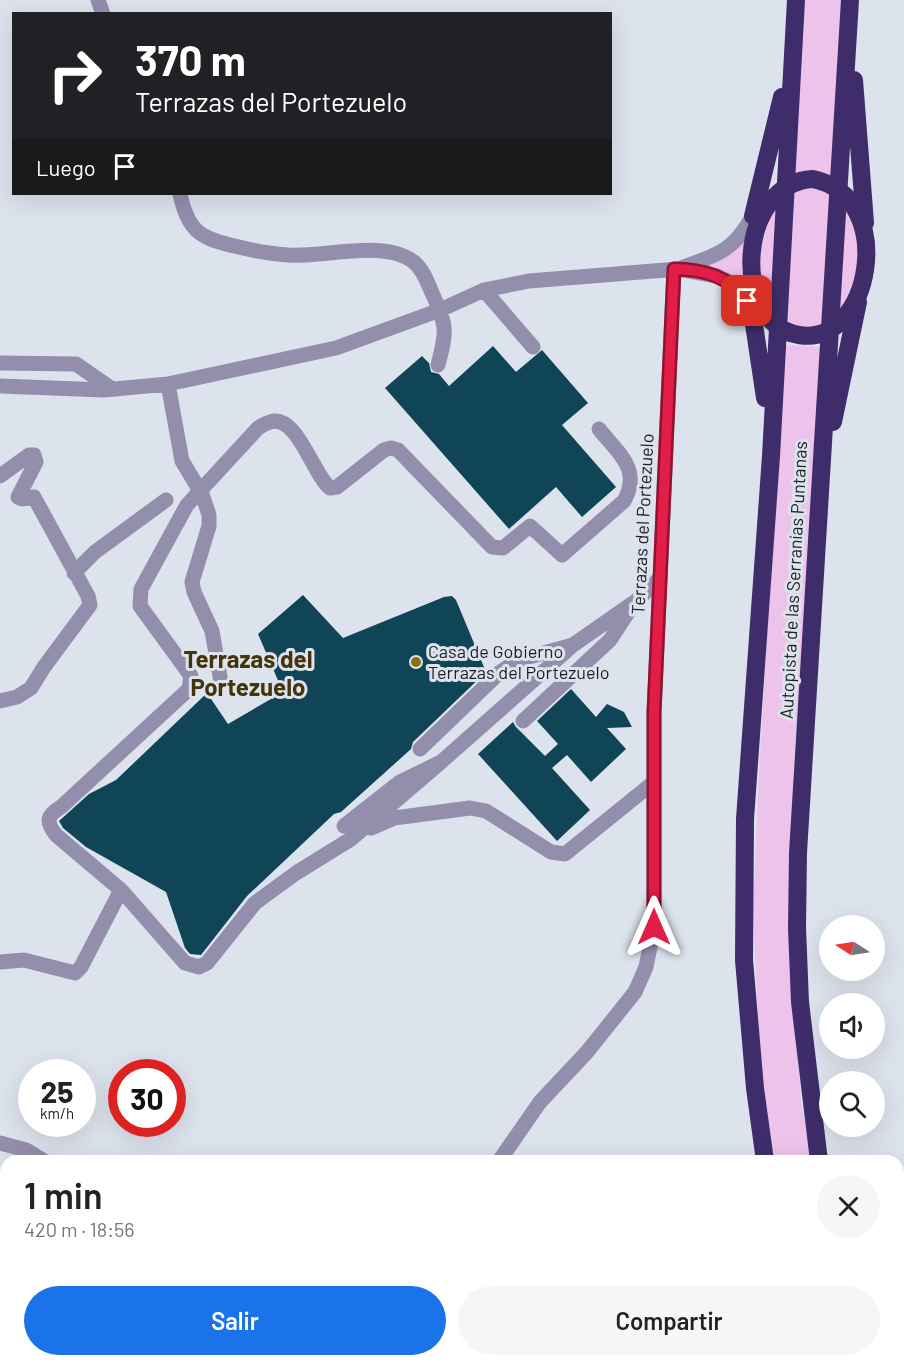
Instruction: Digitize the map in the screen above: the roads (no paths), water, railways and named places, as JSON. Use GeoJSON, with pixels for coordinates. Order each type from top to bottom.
{"type":"FeatureCollection","features":[{"type":"Feature","properties":{"kind":"highway","name":"Autopista de las Serranías Puntanas"},"geometry":{"type":"LineString","coordinates":[[764,1155],[747,1006],[744,960],[744,866],[746,807],[771,456],[796,0]]}},
{"type":"Feature","properties":{"kind":"highway","name":"Autopista de las Serranías Puntanas"},"geometry":{"type":"LineString","coordinates":[[818,1155],[800,1002],[797,928],[798,853],[850,0]]}},
{"type":"Feature","properties":{"kind":"highway"},"geometry":{"type":"LineString","coordinates":[[821,470],[845,369],[862,282],[866,242],[859,126],[849,24]]}},
{"type":"Feature","properties":{"kind":"highway"},"geometry":{"type":"LineString","coordinates":[[771,456],[756,309],[753,257],[755,218],[794,39]]}},
{"type":"Feature","properties":{"kind":"highway"},"geometry":{"type":"LineString","coordinates":[[755,218],[786,186],[813,179],[838,190],[850,201],[860,217],[866,242]]}},
{"type":"Feature","properties":{"kind":"highway"},"geometry":{"type":"LineString","coordinates":[[756,309],[777,326],[799,335],[814,334],[830,329],[852,308],[862,282]]}},
{"type":"Feature","properties":{"kind":"street"},"geometry":{"type":"LineString","coordinates":[[180,195],[184,212],[192,226],[205,238],[214,242],[288,255],[360,250],[399,255],[413,262],[419,268],[446,325],[438,365]]}},
{"type":"Feature","properties":{"kind":"street"},"geometry":{"type":"LineString","coordinates":[[676,269],[726,250],[740,238],[755,218]]}},
{"type":"Feature","properties":{"kind":"street"},"geometry":{"type":"LineString","coordinates":[[0,386],[112,389],[168,384],[336,348],[440,310],[484,290],[529,281],[676,269],[717,276],[731,283],[756,309]]}},
{"type":"Feature","properties":{"kind":"street","name":"Terrazas del Portezuelo"},"geometry":{"type":"LineString","coordinates":[[503,1155],[540,1102],[622,1011],[635,992],[646,967],[654,927],[654,782],[659,579],[676,269]]}},
{"type":"Feature","properties":{"kind":"street"},"geometry":{"type":"LineString","coordinates":[[484,290],[533,347]]}},
{"type":"Feature","properties":{"kind":"street"},"geometry":{"type":"LineString","coordinates":[[0,363],[76,364],[112,389]]}},
{"type":"Feature","properties":{"kind":"street"},"geometry":{"type":"LineString","coordinates":[[168,384],[182,461],[200,490],[209,515],[209,526],[192,582],[194,592],[212,632],[221,682]]}},
{"type":"Feature","properties":{"kind":"street"},"geometry":{"type":"LineString","coordinates":[[599,429],[630,469],[630,491],[624,501],[562,555],[530,526],[503,548],[492,547],[398,450],[391,448],[384,450],[337,488],[330,488],[323,483],[294,431],[278,421],[271,421],[258,429],[187,505],[141,589],[140,606],[190,676],[189,688],[69,799],[50,813],[49,826],[56,835],[121,890],[185,963],[199,967],[207,963],[255,903],[347,832],[400,782],[441,762],[573,645],[636,601],[659,579]]}},
{"type":"Feature","properties":{"kind":"street"},"geometry":{"type":"LineString","coordinates":[[0,476],[29,455],[34,456],[36,462],[18,497],[22,499],[34,496],[88,596],[90,605],[44,667],[32,688],[0,701]]}},
{"type":"Feature","properties":{"kind":"street"},"geometry":{"type":"LineString","coordinates":[[74,573],[95,552],[166,500]]}},
{"type":"Feature","properties":{"kind":"street"},"geometry":{"type":"LineString","coordinates":[[524,721],[610,640],[636,601]]}},
{"type":"Feature","properties":{"kind":"street"},"geometry":{"type":"LineString","coordinates":[[420,749],[499,673],[518,660],[573,645]]}},
{"type":"Feature","properties":{"kind":"street"},"geometry":{"type":"LineString","coordinates":[[347,832],[393,818],[470,808],[486,811],[551,852],[565,854],[654,782]]}},
{"type":"Feature","properties":{"kind":"street"},"geometry":{"type":"LineString","coordinates":[[0,962],[24,960],[75,973],[81,967],[121,890]]}},
{"type":"Feature","properties":{"kind":"street"},"geometry":{"type":"LineString","coordinates":[[0,1143],[26,1150],[34,1155]]}},
{"type":"Feature","properties":{"kind":"place","name":"Casa de Gobierno Terrazas del Portezuelo"},"geometry":{"type":"Point","coordinates":[416,662]}},
{"type":"Feature","properties":{"kind":"district","name":"Terrazas del Portezuelo"},"geometry":{"type":"Point","coordinates":[248,674]}}]}
